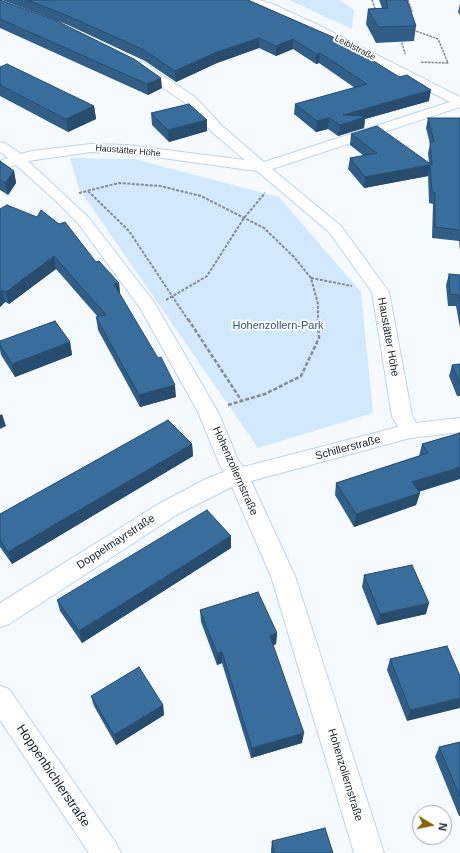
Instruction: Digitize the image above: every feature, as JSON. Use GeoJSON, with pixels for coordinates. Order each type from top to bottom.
{"type":"FeatureCollection","features":[{"type":"Feature","properties":{"kind":"street","name":"Leiblstraße"},"geometry":{"type":"LineString","coordinates":[[248,0],[271,7],[314,27],[389,67],[460,102]]}},
{"type":"Feature","properties":{"kind":"street","name":"Haustätter Höhe"},"geometry":{"type":"LineString","coordinates":[[133,62],[190,100],[218,130],[263,166],[335,230],[380,292],[402,416],[410,432]]}},
{"type":"Feature","properties":{"kind":"street","name":"Haustätter Höhe"},"geometry":{"type":"LineString","coordinates":[[9,163],[32,155],[91,148],[126,148],[263,166],[460,102]]}},
{"type":"Feature","properties":{"kind":"street","name":"Hohenzollernstraße"},"geometry":{"type":"LineString","coordinates":[[0,146],[9,163],[61,198],[107,250],[148,306],[208,412],[229,463],[238,476],[283,576],[369,853]]}},
{"type":"Feature","properties":{"kind":"street","name":"Schillerstraße"},"geometry":{"type":"LineString","coordinates":[[238,476],[410,432],[460,425]]}},
{"type":"Feature","properties":{"kind":"street","name":"Doppelmayrstraße"},"geometry":{"type":"LineString","coordinates":[[0,616],[170,508],[218,483],[238,476]]}},
{"type":"Feature","properties":{"kind":"street","name":"Hoppenbichlerstraße"},"geometry":{"type":"LineString","coordinates":[[0,698],[106,853]]}},
{"type":"Feature","properties":{"kind":"path"},"geometry":{"type":"LineString","coordinates":[[372,0],[377,15]]}},
{"type":"Feature","properties":{"kind":"path"},"geometry":{"type":"LineString","coordinates":[[407,14],[412,11],[408,0]]}},
{"type":"Feature","properties":{"kind":"path"},"geometry":{"type":"LineString","coordinates":[[389,67],[406,60],[448,63],[438,39],[412,30]]}},
{"type":"Feature","properties":{"kind":"path"},"geometry":{"type":"LineString","coordinates":[[401,38],[406,60]]}},
{"type":"Feature","properties":{"kind":"path"},"geometry":{"type":"LineString","coordinates":[[61,198],[87,190],[119,183],[160,186],[201,196],[264,228],[294,257],[311,278],[318,304],[319,338],[301,376],[265,394],[241,400],[208,412]]}},
{"type":"Feature","properties":{"kind":"path"},"geometry":{"type":"LineString","coordinates":[[87,190],[129,231],[241,400]]}},
{"type":"Feature","properties":{"kind":"path"},"geometry":{"type":"LineString","coordinates":[[148,306],[173,297],[207,276],[252,207]]}},
{"type":"Feature","properties":{"kind":"path"},"geometry":{"type":"LineString","coordinates":[[311,278],[380,292]]}},
{"type":"Feature","properties":{"kind":"green space"},"geometry":{"type":"Polygon","coordinates":[[[289,0],[339,0],[354,10],[352,29],[289,0]]]}},
{"type":"Feature","properties":{"kind":"green space","name":"Hohenzollern-Park"},"geometry":{"type":"Polygon","coordinates":[[[70,158],[134,159],[279,197],[361,292],[373,413],[258,448],[79,189],[70,158]]]}},
{"type":"Feature","properties":{"kind":"building"},"geometry":{"type":"Polygon","coordinates":[[[0,0],[57,21],[134,59],[161,78],[147,84],[0,19],[0,0]]]}},
{"type":"Feature","properties":{"kind":"building"},"geometry":{"type":"Polygon","coordinates":[[[27,0],[248,0],[342,41],[399,77],[407,75],[431,90],[343,115],[365,117],[340,125],[329,118],[317,121],[295,104],[367,84],[320,53],[316,54],[293,39],[276,46],[259,38],[217,52],[175,71],[144,50],[66,15],[27,0]]]}},
{"type":"Feature","properties":{"kind":"building"},"geometry":{"type":"Polygon","coordinates":[[[386,0],[407,0],[416,26],[378,27],[368,9],[388,8],[386,0]]]}},
{"type":"Feature","properties":{"kind":"building"},"geometry":{"type":"Polygon","coordinates":[[[7,64],[94,106],[66,119],[0,85],[0,67],[7,64]]]}},
{"type":"Feature","properties":{"kind":"building"},"geometry":{"type":"Polygon","coordinates":[[[189,104],[207,120],[168,130],[151,113],[189,104]]]}},
{"type":"Feature","properties":{"kind":"building"},"geometry":{"type":"Polygon","coordinates":[[[428,118],[460,118],[460,230],[435,227],[435,193],[432,192],[430,165],[365,177],[350,158],[377,153],[351,134],[377,126],[432,165],[430,142],[434,142],[428,118]]]}},
{"type":"Feature","properties":{"kind":"building"},"geometry":{"type":"Polygon","coordinates":[[[0,161],[14,171],[5,183],[0,180],[0,161]]]}},
{"type":"Feature","properties":{"kind":"building"},"geometry":{"type":"Polygon","coordinates":[[[7,205],[37,217],[41,210],[59,224],[65,222],[96,262],[99,261],[119,283],[114,284],[158,358],[161,357],[175,385],[139,395],[96,317],[106,315],[54,256],[6,292],[2,290],[0,292],[0,209],[7,205]]]}},
{"type":"Feature","properties":{"kind":"building"},"geometry":{"type":"Polygon","coordinates":[[[449,274],[460,275],[460,302],[458,295],[450,294],[449,274]]]}},
{"type":"Feature","properties":{"kind":"building"},"geometry":{"type":"Polygon","coordinates":[[[55,321],[70,342],[12,364],[0,345],[0,341],[55,321]]]}},
{"type":"Feature","properties":{"kind":"building"},"geometry":{"type":"Polygon","coordinates":[[[460,364],[460,385],[452,365],[460,364]]]}},
{"type":"Feature","properties":{"kind":"building"},"geometry":{"type":"Polygon","coordinates":[[[168,420],[192,444],[8,552],[0,540],[0,514],[168,420]]]}},
{"type":"Feature","properties":{"kind":"building"},"geometry":{"type":"Polygon","coordinates":[[[460,433],[460,467],[412,482],[420,493],[356,514],[336,483],[428,453],[422,444],[460,433]]]}},
{"type":"Feature","properties":{"kind":"building"},"geometry":{"type":"Polygon","coordinates":[[[207,510],[231,536],[79,631],[57,600],[207,510]]]}},
{"type":"Feature","properties":{"kind":"building"},"geometry":{"type":"Polygon","coordinates":[[[412,565],[429,603],[380,614],[364,575],[412,565]]]}},
{"type":"Feature","properties":{"kind":"building"},"geometry":{"type":"Polygon","coordinates":[[[258,592],[277,633],[270,636],[304,733],[252,748],[222,652],[217,653],[200,610],[258,592]]]}},
{"type":"Feature","properties":{"kind":"building"},"geometry":{"type":"Polygon","coordinates":[[[447,646],[460,676],[460,698],[410,710],[390,659],[447,646]]]}},
{"type":"Feature","properties":{"kind":"building"},"geometry":{"type":"Polygon","coordinates":[[[139,667],[163,705],[114,735],[91,696],[139,667]]]}},
{"type":"Feature","properties":{"kind":"building"},"geometry":{"type":"Polygon","coordinates":[[[460,742],[460,797],[439,747],[460,742]]]}},
{"type":"Feature","properties":{"kind":"building"},"geometry":{"type":"Polygon","coordinates":[[[325,828],[333,853],[274,853],[272,841],[325,828]]]}}]}
